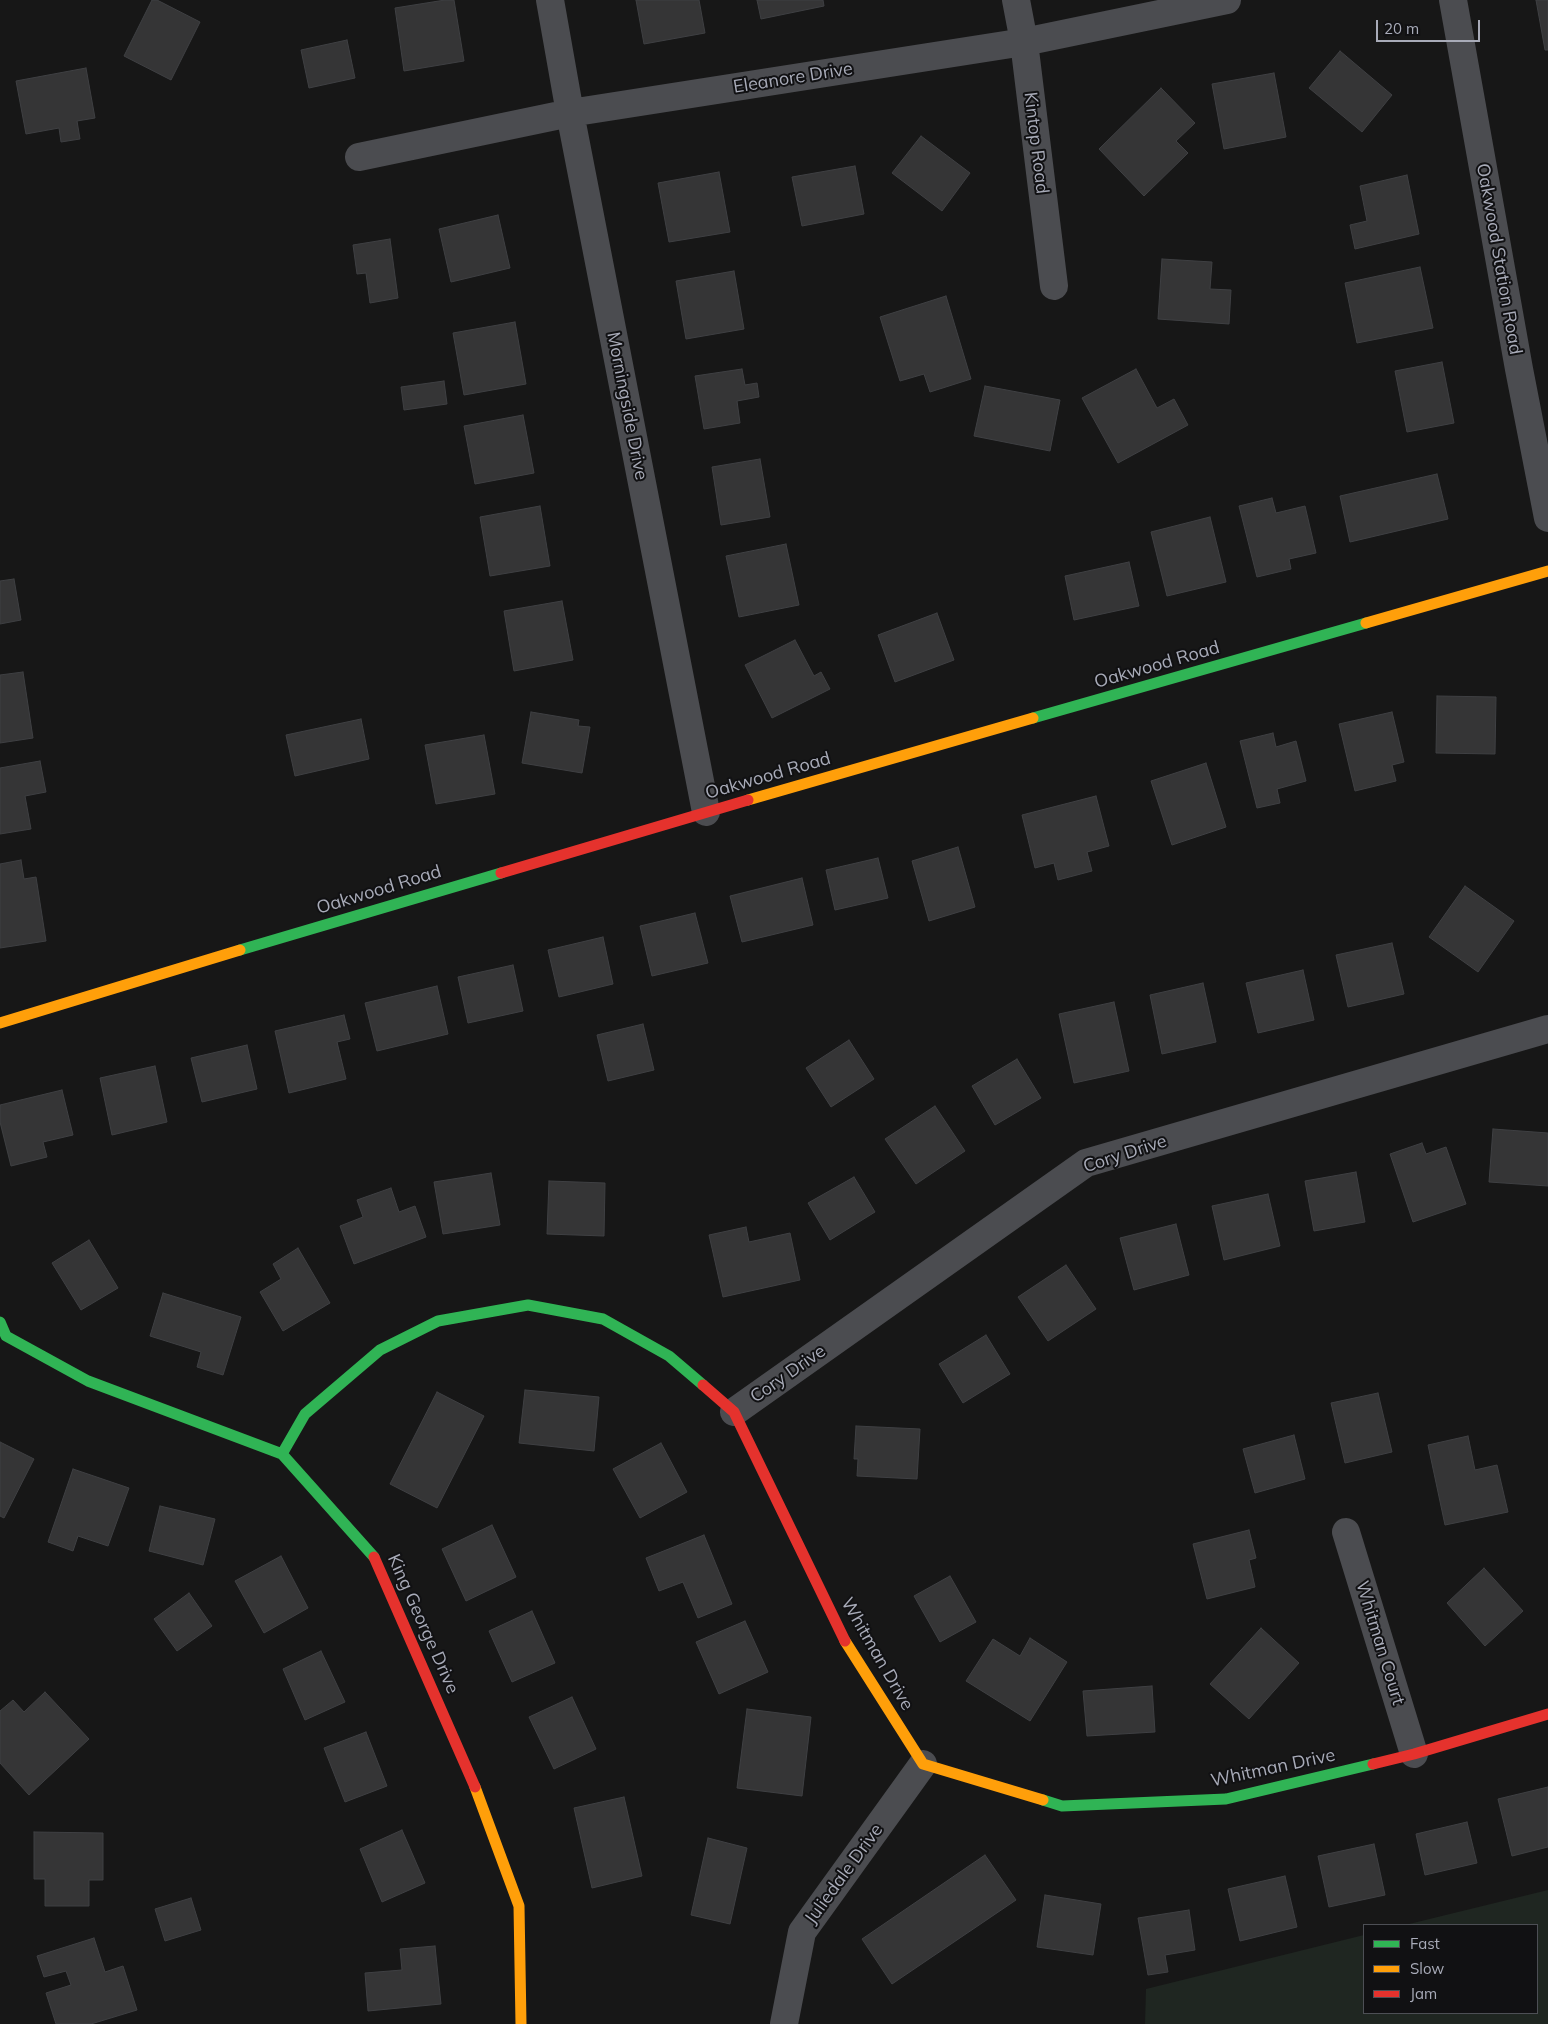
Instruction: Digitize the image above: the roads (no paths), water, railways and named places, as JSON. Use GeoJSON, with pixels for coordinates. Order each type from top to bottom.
{"type":"FeatureCollection","features":[{"type":"Feature","properties":{"kind":"street","name":"Morningside Drive"},"geometry":{"type":"LineString","coordinates":[[550,0],[570,113],[706,812]]}},
{"type":"Feature","properties":{"kind":"street","name":"Kintop Road"},"geometry":{"type":"LineString","coordinates":[[1016,0],[1024,42],[1054,286]]}},
{"type":"Feature","properties":{"kind":"street","name":"Eleanore Drive"},"geometry":{"type":"LineString","coordinates":[[359,157],[570,113],[1024,42],[1227,0]]}},
{"type":"Feature","properties":{"kind":"street","name":"Oakwood Station Road"},"geometry":{"type":"LineString","coordinates":[[1453,0],[1519,369],[1548,518]]}},
{"type":"Feature","properties":{"kind":"street","name":"Oakwood Road"},"geometry":{"type":"LineString","coordinates":[[0,1023],[34,1011],[706,812],[1548,571]]}},
{"type":"Feature","properties":{"kind":"street","name":"Cory Drive"},"geometry":{"type":"LineString","coordinates":[[734,1412],[1086,1163],[1548,1029]]}},
{"type":"Feature","properties":{"kind":"street","name":"Whitman Drive"},"geometry":{"type":"LineString","coordinates":[[282,1454],[305,1414],[380,1350],[438,1321],[528,1305],[603,1319],[669,1356],[734,1412],[845,1642],[923,1764],[1062,1806],[1226,1799],[1414,1754],[1548,1714]]}},
{"type":"Feature","properties":{"kind":"street","name":"King George Drive"},"geometry":{"type":"LineString","coordinates":[[0,1322],[6,1336],[88,1381],[282,1454],[372,1554],[469,1770],[519,1906],[520,2024]]}},
{"type":"Feature","properties":{"kind":"street","name":"Whitman Court"},"geometry":{"type":"LineString","coordinates":[[1346,1532],[1414,1754]]}},
{"type":"Feature","properties":{"kind":"street","name":"Juliedale Drive"},"geometry":{"type":"LineString","coordinates":[[784,2024],[802,1932],[923,1764]]}}]}
